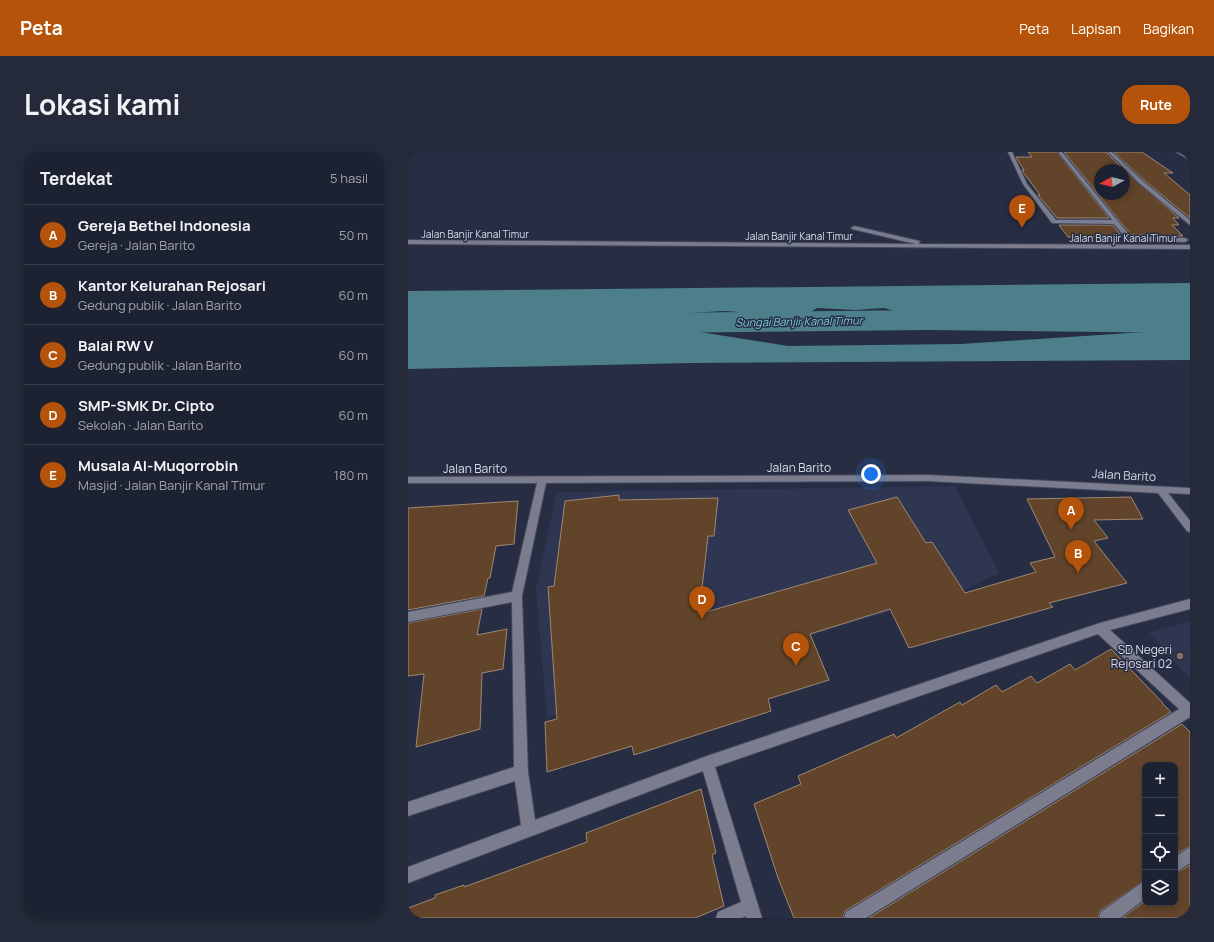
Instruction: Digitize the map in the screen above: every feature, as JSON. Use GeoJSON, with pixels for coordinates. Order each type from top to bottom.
{"type":"FeatureCollection","features":[{"type":"Feature","properties":{"kind":"street"},"geometry":{"type":"LineString","coordinates":[[1010,152],[1025,184],[1054,222],[1116,222]]}},
{"type":"Feature","properties":{"kind":"street"},"geometry":{"type":"LineString","coordinates":[[1060,152],[1128,236],[1136,239],[1190,240]]}},
{"type":"Feature","properties":{"kind":"street"},"geometry":{"type":"LineString","coordinates":[[1110,152],[1141,182],[1190,223]]}},
{"type":"Feature","properties":{"kind":"street"},"geometry":{"type":"LineString","coordinates":[[1178,152],[1190,159]]}},
{"type":"Feature","properties":{"kind":"street"},"geometry":{"type":"LineString","coordinates":[[854,228],[938,246]]}},
{"type":"Feature","properties":{"kind":"street","name":"Jalan Banjir Kanal Timur"},"geometry":{"type":"LineString","coordinates":[[408,242],[938,246],[1190,246]]}},
{"type":"Feature","properties":{"kind":"street","name":"Jalan Barito"},"geometry":{"type":"LineString","coordinates":[[408,480],[928,478],[1190,491]]}},
{"type":"Feature","properties":{"kind":"street"},"geometry":{"type":"LineString","coordinates":[[529,830],[521,772],[518,596],[542,480]]}},
{"type":"Feature","properties":{"kind":"street"},"geometry":{"type":"LineString","coordinates":[[1160,489],[1190,528]]}},
{"type":"Feature","properties":{"kind":"street"},"geometry":{"type":"LineString","coordinates":[[408,617],[518,596]]}},
{"type":"Feature","properties":{"kind":"street"},"geometry":{"type":"LineString","coordinates":[[408,875],[707,763],[1100,628],[1190,604]]}},
{"type":"Feature","properties":{"kind":"street"},"geometry":{"type":"LineString","coordinates":[[852,918],[1190,711],[1100,628]]}},
{"type":"Feature","properties":{"kind":"street"},"geometry":{"type":"LineString","coordinates":[[707,763],[752,912],[724,918]]}},
{"type":"Feature","properties":{"kind":"street"},"geometry":{"type":"LineString","coordinates":[[408,809],[521,772]]}},
{"type":"Feature","properties":{"kind":"street"},"geometry":{"type":"LineString","coordinates":[[1178,864],[1190,854]]}},
{"type":"Feature","properties":{"kind":"street"},"geometry":{"type":"LineString","coordinates":[[1107,918],[1142,891]]}},
{"type":"Feature","properties":{"kind":"shaded area"},"geometry":{"type":"Polygon","coordinates":[[[1190,283],[1190,325],[1172,320],[1132,326],[1100,325],[1062,318],[1045,318],[994,327],[963,330],[884,308],[855,310],[817,308],[809,313],[754,313],[724,311],[606,318],[599,323],[624,322],[650,324],[788,346],[961,344],[1190,329],[1190,360],[692,363],[408,369],[408,291],[1190,283]]]}},
{"type":"Feature","properties":{"kind":"shaded area"},"geometry":{"type":"Polygon","coordinates":[[[955,486],[999,573],[968,588],[627,691],[547,718],[536,589],[557,492],[955,486]]]}},
{"type":"Feature","properties":{"kind":"shaded area","name":"SD Negeri Rejosari 02"},"geometry":{"type":"Polygon","coordinates":[[[1190,621],[1190,679],[1149,633],[1190,621]]]}},
{"type":"Feature","properties":{"kind":"building"},"geometry":{"type":"Polygon","coordinates":[[[1028,152],[1057,152],[1109,218],[1057,218],[1038,195],[1040,195],[1023,172],[1022,170],[1024,170],[1016,157],[1032,157],[1028,152]]]}},
{"type":"Feature","properties":{"kind":"building"},"geometry":{"type":"Polygon","coordinates":[[[1064,152],[1106,152],[1118,164],[1094,164],[1094,189],[1064,152]]]}},
{"type":"Feature","properties":{"kind":"building"},"geometry":{"type":"Polygon","coordinates":[[[1114,152],[1142,152],[1173,173],[1164,173],[1190,195],[1190,218],[1144,180],[1130,167],[1130,164],[1127,164],[1114,152]]]}},
{"type":"Feature","properties":{"kind":"building"},"geometry":{"type":"Polygon","coordinates":[[[1130,175],[1179,218],[1173,218],[1179,225],[1172,225],[1183,236],[1131,235],[1103,200],[1130,200],[1130,175]]]}},
{"type":"Feature","properties":{"kind":"building"},"geometry":{"type":"Polygon","coordinates":[[[1059,225],[1113,225],[1122,237],[1068,237],[1059,225]]]}},
{"type":"Feature","properties":{"kind":"building"},"geometry":{"type":"Polygon","coordinates":[[[619,495],[619,500],[718,498],[714,536],[708,536],[699,614],[877,563],[848,510],[897,497],[926,543],[932,542],[965,593],[1036,572],[1030,563],[1055,557],[1027,499],[1131,497],[1143,519],[1094,520],[1108,538],[1094,541],[1127,583],[1049,603],[1053,607],[909,648],[890,609],[810,634],[829,680],[768,699],[771,711],[634,755],[632,746],[547,772],[545,722],[557,719],[548,587],[554,586],[565,501],[619,495]]]}},
{"type":"Feature","properties":{"kind":"building"},"geometry":{"type":"Polygon","coordinates":[[[518,501],[514,544],[496,546],[490,578],[488,578],[484,596],[408,610],[408,508],[518,501]]]}},
{"type":"Feature","properties":{"kind":"building"},"geometry":{"type":"Polygon","coordinates":[[[482,609],[477,635],[507,629],[503,669],[482,673],[480,729],[416,747],[424,674],[408,676],[408,623],[482,609]]]}},
{"type":"Feature","properties":{"kind":"building"},"geometry":{"type":"Polygon","coordinates":[[[1111,649],[1171,712],[845,911],[843,918],[794,918],[778,878],[754,804],[801,784],[798,776],[894,734],[896,738],[960,702],[962,705],[996,685],[1002,692],[1031,676],[1037,683],[1070,664],[1075,670],[1111,649]]]}},
{"type":"Feature","properties":{"kind":"building"},"geometry":{"type":"Polygon","coordinates":[[[1182,724],[1190,732],[1190,846],[1178,853],[1178,762],[1142,762],[1142,882],[1100,911],[1098,918],[869,918],[1182,724]]]}},
{"type":"Feature","properties":{"kind":"building"},"geometry":{"type":"Polygon","coordinates":[[[701,789],[716,853],[712,855],[724,906],[695,918],[408,918],[408,908],[435,898],[435,895],[464,885],[464,887],[587,842],[586,833],[701,789]]]}},
{"type":"Feature","properties":{"kind":"building"},"geometry":{"type":"Polygon","coordinates":[[[1190,865],[1190,918],[1122,918],[1142,903],[1142,906],[1178,906],[1178,872],[1190,865]]]}},
{"type":"Feature","properties":{"kind":"waterway","name":"Sungai Banjir Kanal Timur"},"geometry":{"type":"LineString","coordinates":[[569,324],[927,320],[1190,323]]}},
{"type":"Feature","properties":{"kind":"place","name":"Musala Al-Muqorrobin"},"geometry":{"type":"Point","coordinates":[1022,228]}},
{"type":"Feature","properties":{"kind":"place","name":"Gereja Bethel Indonesia"},"geometry":{"type":"Point","coordinates":[1071,530]}},
{"type":"Feature","properties":{"kind":"place","name":"Kantor Kelurahan Rejosari"},"geometry":{"type":"Point","coordinates":[1078,573]}},
{"type":"Feature","properties":{"kind":"place","name":"SMP-SMK Dr. Cipto"},"geometry":{"type":"Point","coordinates":[702,619]}},
{"type":"Feature","properties":{"kind":"place","name":"SD Negeri Rejosari 02"},"geometry":{"type":"Point","coordinates":[1180,656]}},
{"type":"Feature","properties":{"kind":"place","name":"Balai RW V"},"geometry":{"type":"Point","coordinates":[796,666]}}]}
